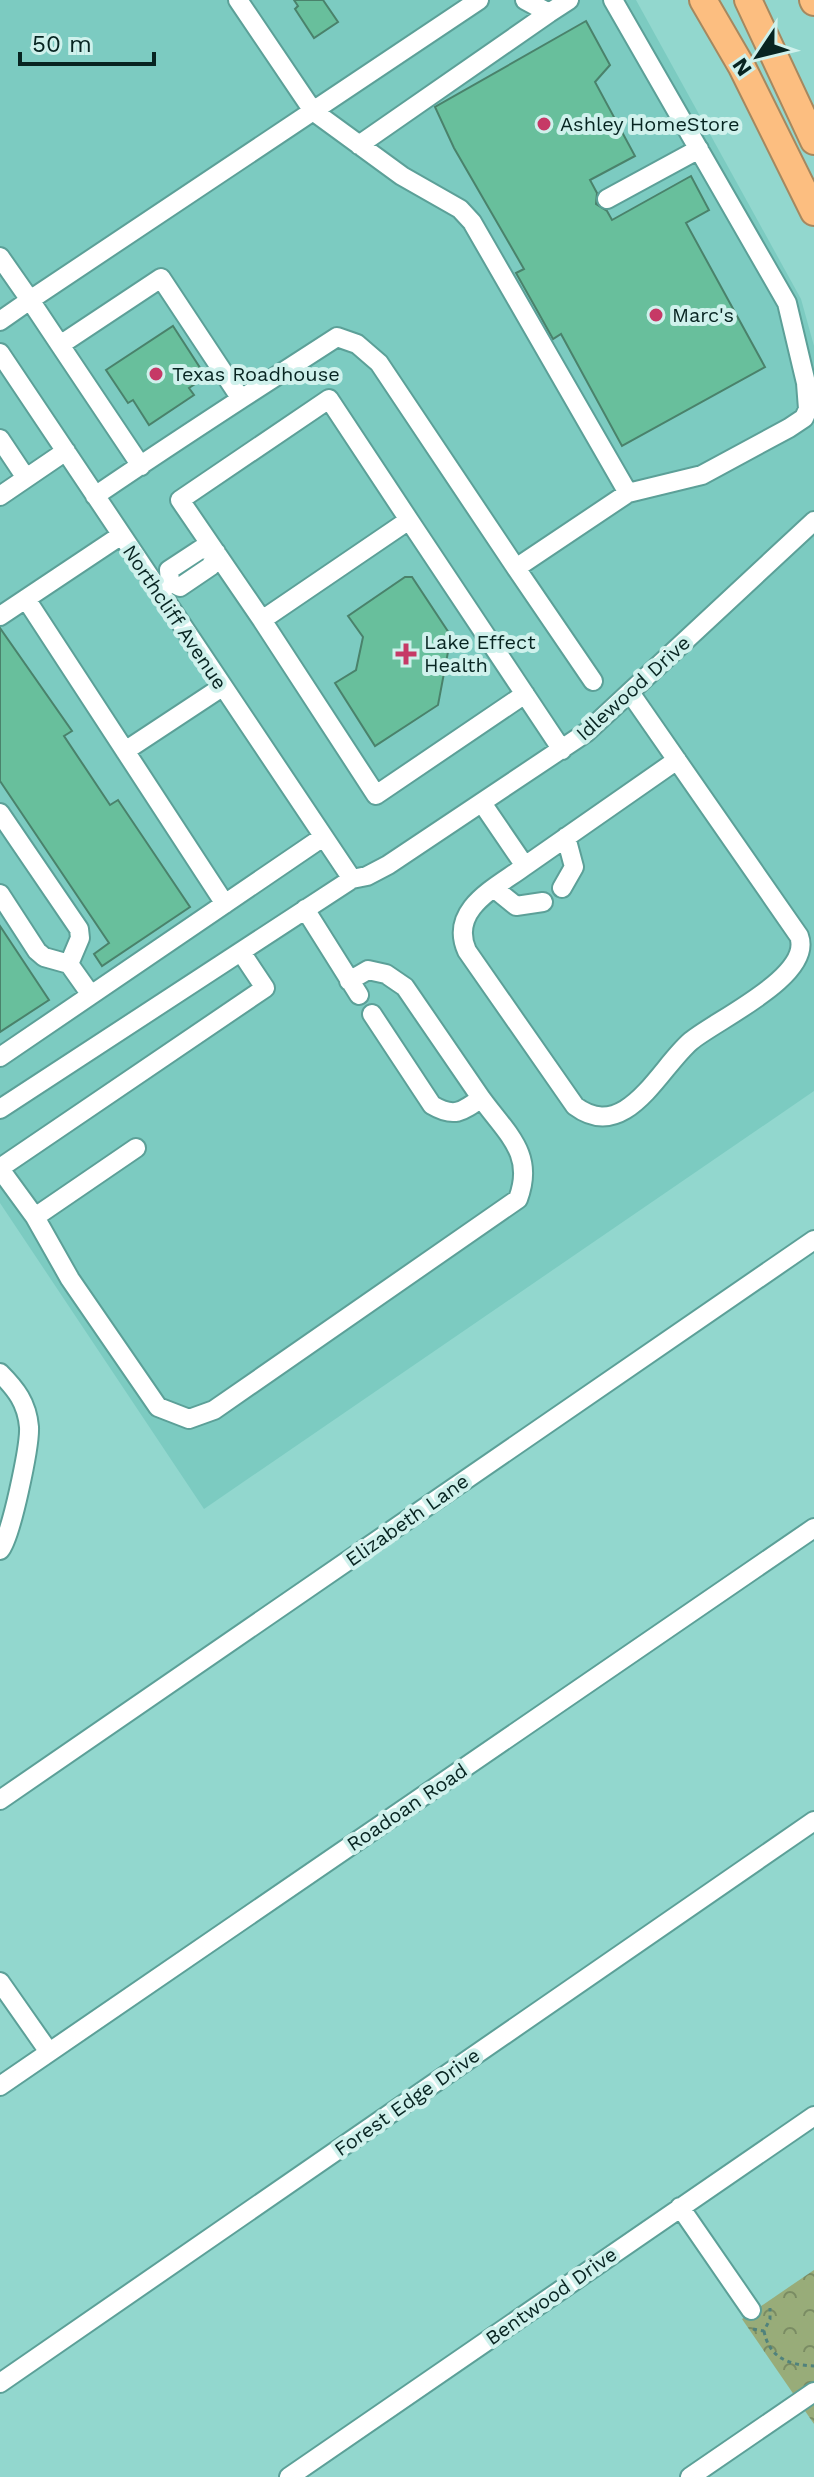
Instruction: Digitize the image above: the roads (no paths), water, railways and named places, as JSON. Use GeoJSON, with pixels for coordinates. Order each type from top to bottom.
{"type":"FeatureCollection","features":[{"type":"Feature","properties":{"kind":"highway"},"geometry":{"type":"LineString","coordinates":[[703,0],[742,67],[814,212]]}},
{"type":"Feature","properties":{"kind":"highway"},"geometry":{"type":"LineString","coordinates":[[748,0],[814,141]]}},
{"type":"Feature","properties":{"kind":"street"},"geometry":{"type":"LineString","coordinates":[[238,0],[313,111],[402,176],[460,209],[472,222],[628,493]]}},
{"type":"Feature","properties":{"kind":"street"},"geometry":{"type":"LineString","coordinates":[[0,321],[479,0]]}},
{"type":"Feature","properties":{"kind":"street"},"geometry":{"type":"LineString","coordinates":[[525,0],[549,13]]}},
{"type":"Feature","properties":{"kind":"street"},"geometry":{"type":"LineString","coordinates":[[359,145],[569,0]]}},
{"type":"Feature","properties":{"kind":"street"},"geometry":{"type":"LineString","coordinates":[[516,568],[628,493],[702,475],[789,428],[804,418],[808,409],[806,383],[787,303],[613,0]]}},
{"type":"Feature","properties":{"kind":"street"},"geometry":{"type":"LineString","coordinates":[[607,199],[699,149]]}},
{"type":"Feature","properties":{"kind":"street"},"geometry":{"type":"LineString","coordinates":[[0,257],[141,466]]}},
{"type":"Feature","properties":{"kind":"street"},"geometry":{"type":"LineString","coordinates":[[60,345],[161,278],[241,399]]}},
{"type":"Feature","properties":{"kind":"street"},"geometry":{"type":"LineString","coordinates":[[95,496],[337,337],[357,344],[379,363],[593,681]]}},
{"type":"Feature","properties":{"kind":"street","name":"Northcliff Avenue"},"geometry":{"type":"LineString","coordinates":[[0,353],[120,536],[163,586],[222,687],[352,879]]}},
{"type":"Feature","properties":{"kind":"street"},"geometry":{"type":"LineString","coordinates":[[525,694],[376,795],[180,500],[329,399],[409,520],[525,694],[562,750]]}},
{"type":"Feature","properties":{"kind":"street"},"geometry":{"type":"LineString","coordinates":[[0,439],[26,478]]}},
{"type":"Feature","properties":{"kind":"street"},"geometry":{"type":"LineString","coordinates":[[0,496],[66,451]]}},
{"type":"Feature","properties":{"kind":"street"},"geometry":{"type":"LineString","coordinates":[[262,620],[409,520]]}},
{"type":"Feature","properties":{"kind":"street","name":"Idlewood Drive"},"geometry":{"type":"LineString","coordinates":[[0,1109],[305,909],[352,879],[375,872],[562,750],[631,694],[814,521]]}},
{"type":"Feature","properties":{"kind":"street"},"geometry":{"type":"LineString","coordinates":[[0,616],[120,536]]}},
{"type":"Feature","properties":{"kind":"street"},"geometry":{"type":"LineString","coordinates":[[163,586],[180,587],[211,566],[216,552]]}},
{"type":"Feature","properties":{"kind":"street"},"geometry":{"type":"LineString","coordinates":[[26,599],[225,904]]}},
{"type":"Feature","properties":{"kind":"street"},"geometry":{"type":"LineString","coordinates":[[125,751],[222,687]]}},
{"type":"Feature","properties":{"kind":"street"},"geometry":{"type":"LineString","coordinates":[[631,694],[677,760],[799,936],[802,949],[798,963],[781,981],[693,1040],[655,1086],[624,1110],[599,1116],[586,1114],[575,1106],[467,951],[461,930],[470,907],[677,760]]}},
{"type":"Feature","properties":{"kind":"street"},"geometry":{"type":"LineString","coordinates":[[482,803],[525,866]]}},
{"type":"Feature","properties":{"kind":"street"},"geometry":{"type":"LineString","coordinates":[[0,813],[79,929],[80,938],[69,964]]}},
{"type":"Feature","properties":{"kind":"street"},"geometry":{"type":"LineString","coordinates":[[0,1057],[323,837]]}},
{"type":"Feature","properties":{"kind":"street"},"geometry":{"type":"LineString","coordinates":[[562,888],[574,867],[566,837]]}},
{"type":"Feature","properties":{"kind":"street"},"geometry":{"type":"LineString","coordinates":[[495,889],[516,906],[543,902]]}},
{"type":"Feature","properties":{"kind":"street"},"geometry":{"type":"LineString","coordinates":[[0,894],[37,951],[44,957],[69,964],[91,995]]}},
{"type":"Feature","properties":{"kind":"street"},"geometry":{"type":"LineString","coordinates":[[241,952],[265,988],[0,1169],[35,1217],[70,1279],[158,1407],[189,1419],[214,1410],[518,1199],[527,1176],[520,1152],[405,987],[386,974],[368,970],[354,988],[305,909]]}},
{"type":"Feature","properties":{"kind":"street"},"geometry":{"type":"LineString","coordinates":[[372,1014],[432,1105],[447,1115],[461,1113],[481,1098]]}},
{"type":"Feature","properties":{"kind":"street"},"geometry":{"type":"LineString","coordinates":[[35,1217],[136,1148]]}},
{"type":"Feature","properties":{"kind":"street","name":"Elizabeth Lane"},"geometry":{"type":"LineString","coordinates":[[0,1800],[814,1240]]}},
{"type":"Feature","properties":{"kind":"street"},"geometry":{"type":"LineString","coordinates":[[0,1373],[20,1392],[29,1428],[12,1523],[0,1550]]}},
{"type":"Feature","properties":{"kind":"street","name":"Roadoan Road"},"geometry":{"type":"LineString","coordinates":[[0,2086],[814,1528]]}},
{"type":"Feature","properties":{"kind":"street","name":"Forest Edge Drive"},"geometry":{"type":"LineString","coordinates":[[0,2383],[814,1821]]}},
{"type":"Feature","properties":{"kind":"street"},"geometry":{"type":"LineString","coordinates":[[0,1982],[49,2052]]}},
{"type":"Feature","properties":{"kind":"street","name":"Bentwood Drive"},"geometry":{"type":"LineString","coordinates":[[289,2477],[814,2116]]}},
{"type":"Feature","properties":{"kind":"street"},"geometry":{"type":"LineString","coordinates":[[680,2207],[751,2310]]}},
{"type":"Feature","properties":{"kind":"street"},"geometry":{"type":"LineString","coordinates":[[690,2477],[814,2392]]}},
{"type":"Feature","properties":{"kind":"place","name":"Ashley HomeStore"},"geometry":{"type":"Point","coordinates":[544,124]}},
{"type":"Feature","properties":{"kind":"place","name":"Marc's"},"geometry":{"type":"Point","coordinates":[656,315]}},
{"type":"Feature","properties":{"kind":"place","name":"Texas Roadhouse"},"geometry":{"type":"Point","coordinates":[156,374]}},
{"type":"Feature","properties":{"kind":"place","name":"Lake Effect Health"},"geometry":{"type":"Point","coordinates":[406,654]}}]}
